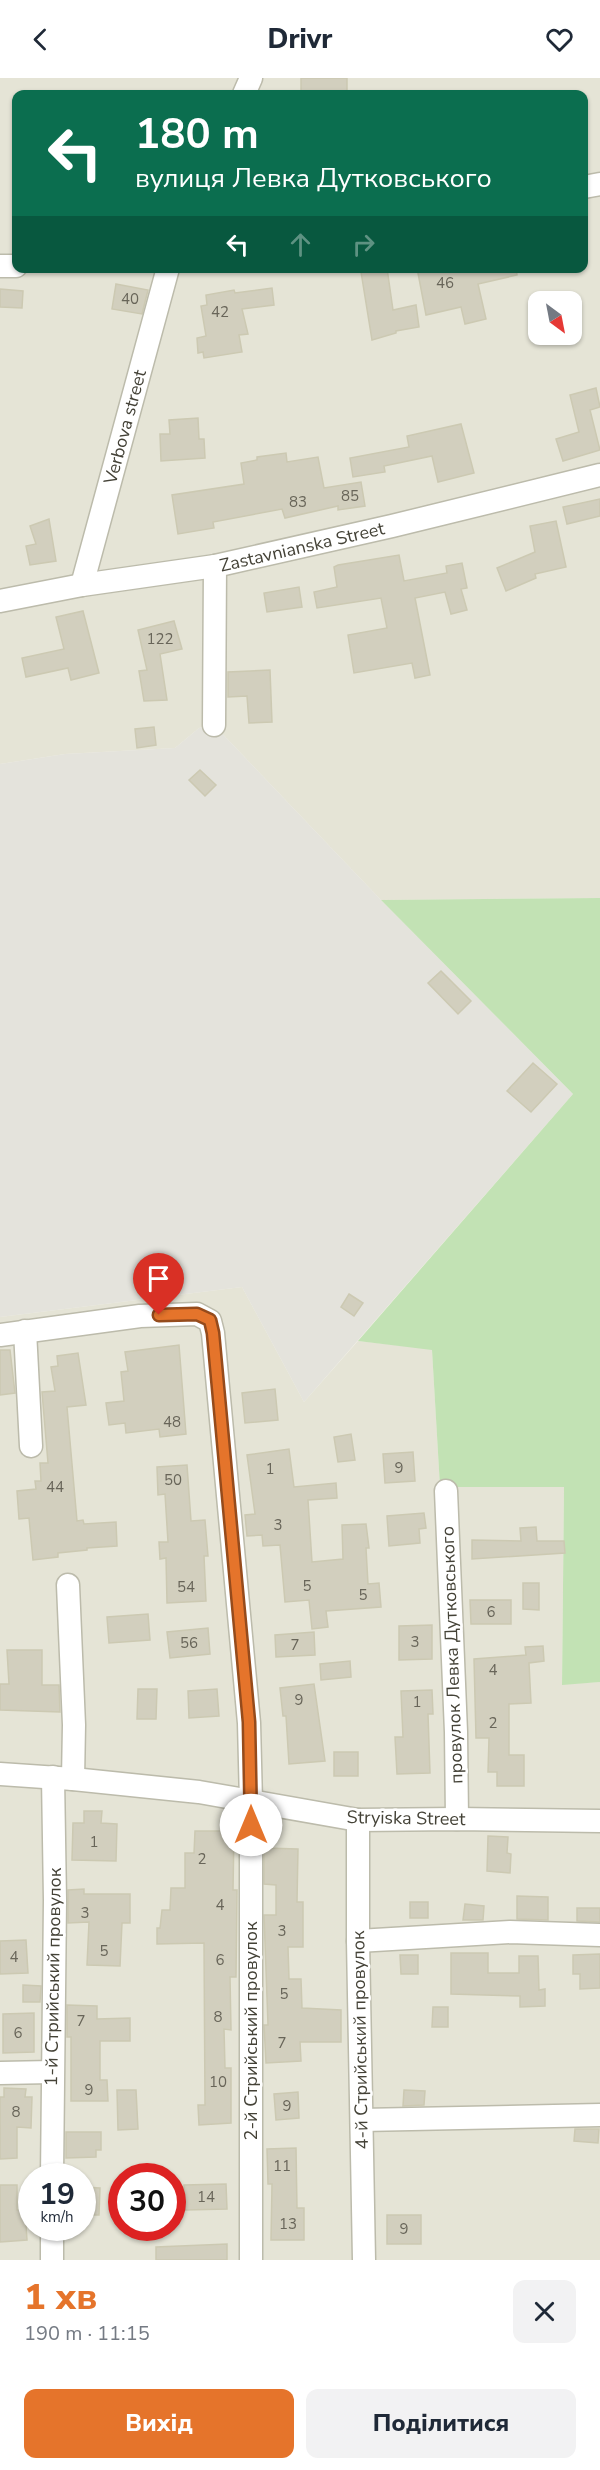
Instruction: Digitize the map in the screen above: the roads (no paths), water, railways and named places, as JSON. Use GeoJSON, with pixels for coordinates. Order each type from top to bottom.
{"type":"FeatureCollection","features":[{"type":"Feature","properties":{"kind":"street","name":"Verbova street"},"geometry":{"type":"LineString","coordinates":[[82,585],[167,273]]}},
{"type":"Feature","properties":{"kind":"street","name":"Zastavnianska Street"},"geometry":{"type":"LineString","coordinates":[[0,601],[82,585],[215,566],[600,475]]}},
{"type":"Feature","properties":{"kind":"street"},"geometry":{"type":"LineString","coordinates":[[214,725],[215,566]]}},
{"type":"Feature","properties":{"kind":"street","name":"2-й Стрийський провулок"},"geometry":{"type":"LineString","coordinates":[[25,1331],[140,1316],[197,1314],[210,1320],[249,1722],[251,2260]]}},
{"type":"Feature","properties":{"kind":"street"},"geometry":{"type":"LineString","coordinates":[[0,1335],[25,1331],[31,1446]]}},
{"type":"Feature","properties":{"kind":"street","name":"провулок Левка Дутковського"},"geometry":{"type":"LineString","coordinates":[[446,1491],[456,1732],[457,1819]]}},
{"type":"Feature","properties":{"kind":"street","name":"1-й Стрийський провулок"},"geometry":{"type":"LineString","coordinates":[[52,2163],[55,1900],[63,1778],[74,1725],[68,1585]]}},
{"type":"Feature","properties":{"kind":"street","name":"Stryiska Street"},"geometry":{"type":"LineString","coordinates":[[0,1774],[199,1792],[358,1820],[600,1821]]}},
{"type":"Feature","properties":{"kind":"street","name":"4-й Стрийський провулок"},"geometry":{"type":"LineString","coordinates":[[358,1820],[364,2260]]}},
{"type":"Feature","properties":{"kind":"street"},"geometry":{"type":"LineString","coordinates":[[358,1941],[510,1932],[600,1935]]}},
{"type":"Feature","properties":{"kind":"street"},"geometry":{"type":"LineString","coordinates":[[0,2073],[52,2072]]}},
{"type":"Feature","properties":{"kind":"street"},"geometry":{"type":"LineString","coordinates":[[362,2120],[600,2115]]}},
{"type":"Feature","properties":{"kind":"street"},"geometry":{"type":"LineString","coordinates":[[52,2241],[52,2260]]}}]}
